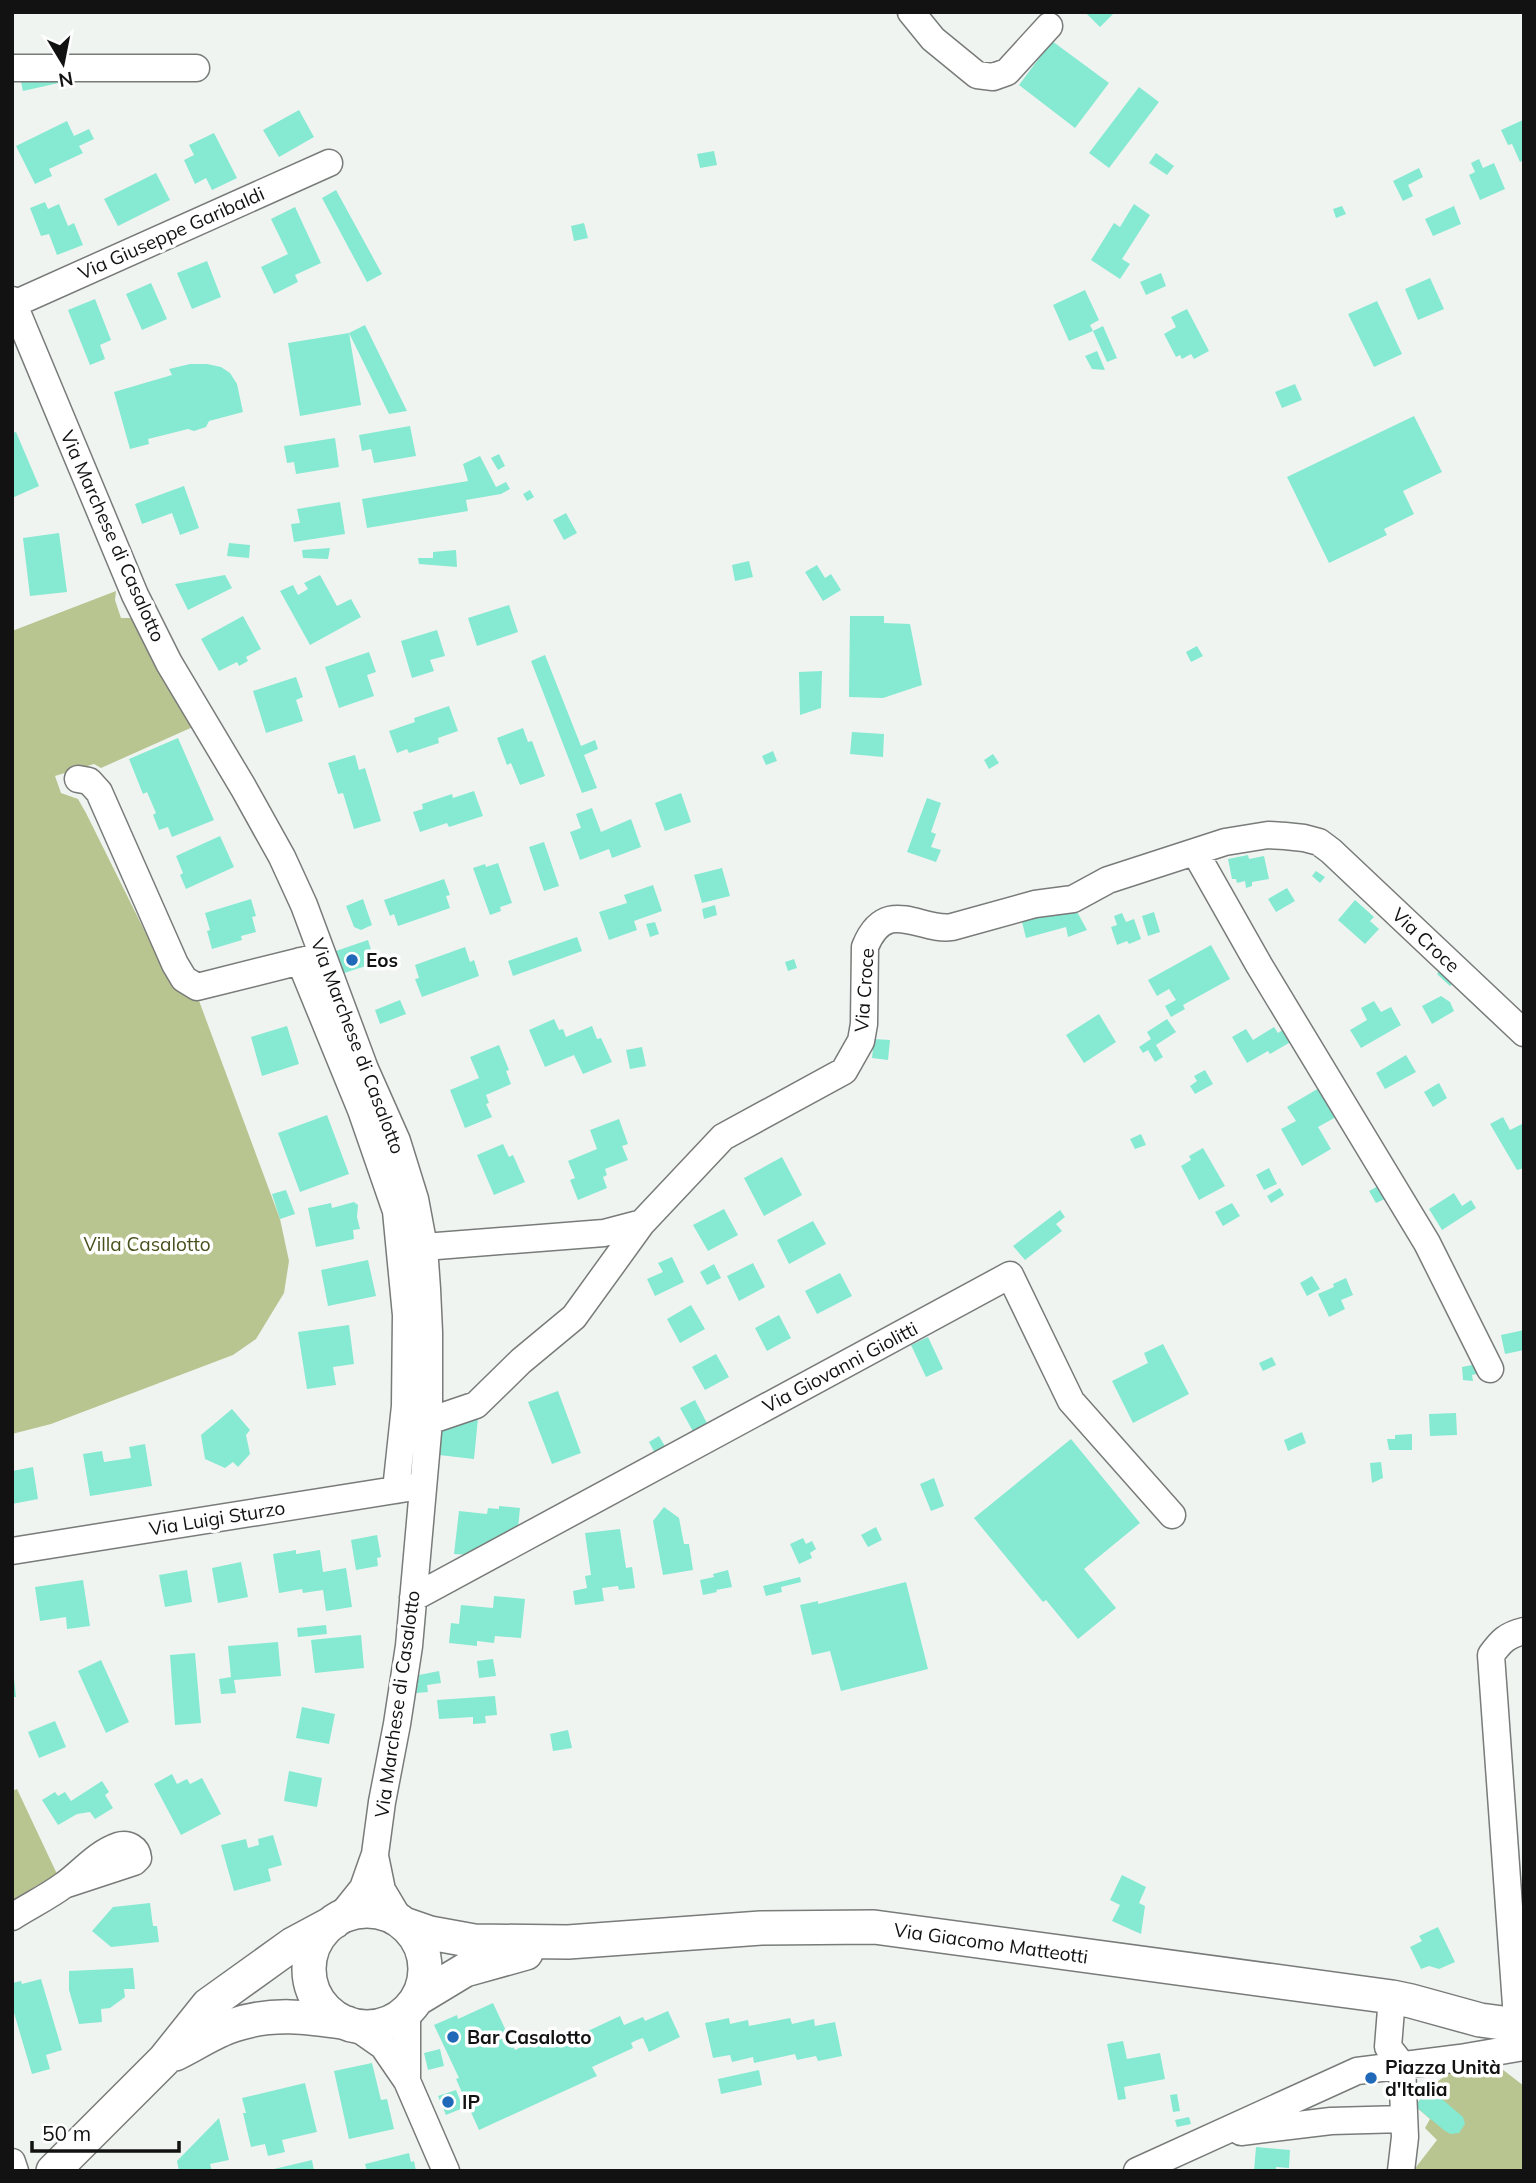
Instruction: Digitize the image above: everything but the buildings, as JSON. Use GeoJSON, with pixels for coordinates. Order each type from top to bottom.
{"type":"FeatureCollection","features":[{"type":"Feature","properties":{"kind":"main road"},"geometry":{"type":"LineString","coordinates":[[54,2171],[164,2060],[208,2005],[293,1944],[337,1920],[364,1911],[390,1916],[430,1933],[474,1941],[568,1942]]}},
{"type":"Feature","properties":{"kind":"main road"},"geometry":{"type":"LineString","coordinates":[[337,1920],[323,1931],[316,1943],[309,1970],[316,1996],[324,2008],[350,2024]]}},
{"type":"Feature","properties":{"kind":"main road"},"geometry":{"type":"LineString","coordinates":[[402,1923],[414,1934],[425,1959],[422,1987],[412,2005]]}},
{"type":"Feature","properties":{"kind":"main road","name":"Via Giacomo Matteotti"},"geometry":{"type":"LineString","coordinates":[[568,1942],[761,1928],[874,1927],[1401,1999],[1482,2000],[1521,2012]]}},
{"type":"Feature","properties":{"kind":"main road"},"geometry":{"type":"LineString","coordinates":[[164,2060],[231,2025],[275,2016],[308,2017],[368,2027],[382,2025],[396,2019],[412,2005],[465,1970],[568,1942]]}},
{"type":"Feature","properties":{"kind":"street"},"geometry":{"type":"LineString","coordinates":[[911,12],[933,39],[977,75],[993,77],[1007,72],[1049,26]]}},
{"type":"Feature","properties":{"kind":"street"},"geometry":{"type":"LineString","coordinates":[[12,68],[196,68]]}},
{"type":"Feature","properties":{"kind":"street","name":"Via Giuseppe Garibaldi"},"geometry":{"type":"LineString","coordinates":[[13,302],[329,163]]}},
{"type":"Feature","properties":{"kind":"street","name":"Via Marchese di Casalotto"},"geometry":{"type":"LineString","coordinates":[[13,302],[135,595],[169,663],[282,857],[303,905],[311,959],[397,1141],[415,1199],[424,1247],[429,1332],[429,1421],[403,1685],[375,1854]]}},
{"type":"Feature","properties":{"kind":"street"},"geometry":{"type":"LineString","coordinates":[[78,779],[89,781],[99,792],[184,979],[197,987],[311,959],[396,1211],[406,1315],[405,1406],[396,1490]]}},
{"type":"Feature","properties":{"kind":"street","name":"Via Croce"},"geometry":{"type":"LineString","coordinates":[[429,1421],[476,1405],[521,1361],[574,1317],[642,1223],[723,1137],[844,1071],[861,1041],[865,947],[870,936],[888,921],[917,921],[942,928],[1035,904],[1073,899],[1108,880],[1225,842],[1268,835],[1304,838],[1319,842],[1331,851],[1524,1033]]}},
{"type":"Feature","properties":{"kind":"street"},"geometry":{"type":"LineString","coordinates":[[1195,852],[1259,965],[1427,1243],[1490,1369]]}},
{"type":"Feature","properties":{"kind":"street"},"geometry":{"type":"LineString","coordinates":[[424,1247],[604,1233],[642,1223]]}},
{"type":"Feature","properties":{"kind":"street","name":"Via Giovanni Giolitti"},"geometry":{"type":"LineString","coordinates":[[413,1598],[1010,1275],[1071,1401],[1172,1515]]}},
{"type":"Feature","properties":{"kind":"street","name":"Via Luigi Sturzo"},"geometry":{"type":"LineString","coordinates":[[12,1551],[423,1486]]}},
{"type":"Feature","properties":{"kind":"street"},"geometry":{"type":"LineString","coordinates":[[1521,2012],[1491,1655],[1499,1644],[1512,1634],[1524,1631]]}},
{"type":"Feature","properties":{"kind":"street"},"geometry":{"type":"LineString","coordinates":[[337,1920],[363,1888],[375,1854]]}},
{"type":"Feature","properties":{"kind":"street"},"geometry":{"type":"LineString","coordinates":[[375,1854],[382,1890],[402,1923]]}},
{"type":"Feature","properties":{"kind":"street"},"geometry":{"type":"LineString","coordinates":[[12,1917],[64,1885]]}},
{"type":"Feature","properties":{"kind":"street"},"geometry":{"type":"LineString","coordinates":[[1401,1999],[1388,2047],[1402,2065],[1405,2137],[1401,2171]]}},
{"type":"Feature","properties":{"kind":"street"},"geometry":{"type":"LineString","coordinates":[[407,2081],[412,2005]]}},
{"type":"Feature","properties":{"kind":"street"},"geometry":{"type":"LineString","coordinates":[[350,2024],[383,2046],[407,2081],[446,2171]]}},
{"type":"Feature","properties":{"kind":"street"},"geometry":{"type":"LineString","coordinates":[[1137,2171],[1357,2071],[1524,2047]]}},
{"type":"Feature","properties":{"kind":"street"},"geometry":{"type":"LineString","coordinates":[[1214,2135],[1331,2121],[1404,2119]]}},
{"type":"Feature","properties":{"kind":"street"},"geometry":{"type":"LineString","coordinates":[[12,2162],[15,2171]]}},
{"type":"Feature","properties":{"kind":"green space","name":"Villa Casalotto"},"geometry":{"type":"Polygon","coordinates":[[[116,591],[115,600],[121,618],[131,618],[195,726],[101,768],[94,764],[55,776],[61,793],[78,799],[86,813],[173,988],[198,998],[280,1219],[289,1261],[284,1293],[256,1339],[233,1355],[51,1424],[12,1434],[12,631],[116,591]]]}},
{"type":"Feature","properties":{"kind":"green space"},"geometry":{"type":"Polygon","coordinates":[[[17,1789],[57,1874],[12,1900],[12,1791],[17,1789]]]}},
{"type":"Feature","properties":{"kind":"green space"},"geometry":{"type":"Polygon","coordinates":[[[1498,2066],[1524,2086],[1524,2171],[1413,2171],[1437,2140],[1425,2128],[1430,2119],[1415,2106],[1429,2088],[1449,2073],[1498,2066]]]}},
{"type":"Feature","properties":{"kind":"place","name":"Eos"},"geometry":{"type":"Point","coordinates":[352,960]}},
{"type":"Feature","properties":{"kind":"place","name":"Bar Casalotto"},"geometry":{"type":"Point","coordinates":[453,2037]}},
{"type":"Feature","properties":{"kind":"place","name":"Piazza Unità d'Italia"},"geometry":{"type":"Point","coordinates":[1371,2078]}},
{"type":"Feature","properties":{"kind":"place","name":"IP"},"geometry":{"type":"Point","coordinates":[448,2102]}}]}
